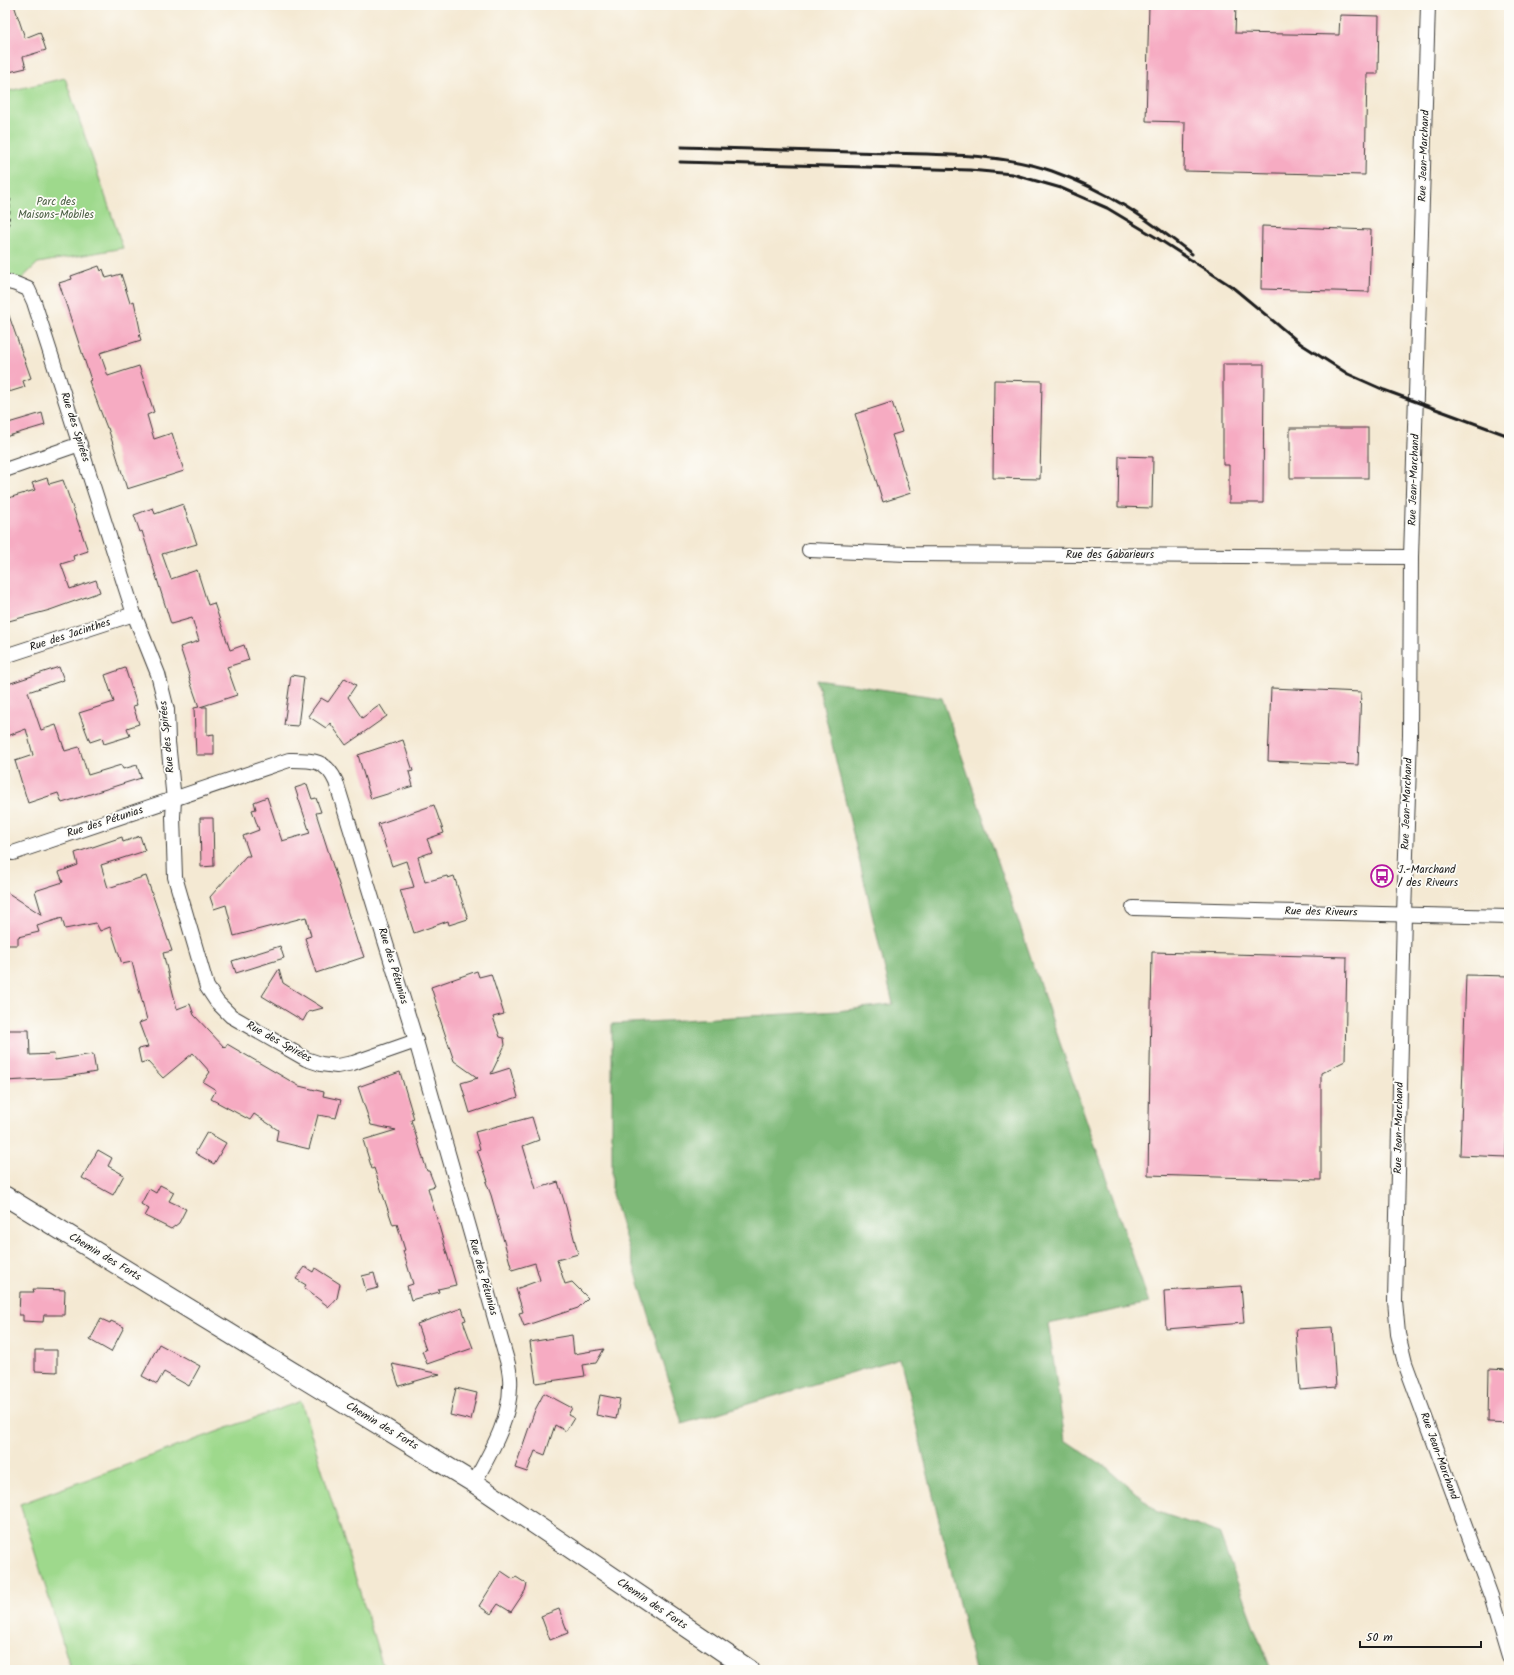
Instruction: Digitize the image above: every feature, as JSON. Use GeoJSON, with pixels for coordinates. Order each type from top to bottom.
{"type":"FeatureCollection","features":[{"type":"Feature","properties":{"kind":"street","name":"Rue Jean-Marchand"},"geometry":{"type":"LineString","coordinates":[[1428,5],[1411,557],[1410,735],[1404,914],[1395,1302],[1398,1334],[1405,1363],[1491,1596],[1509,1656]]}},
{"type":"Feature","properties":{"kind":"street","name":"Rue des Spirées"},"geometry":{"type":"LineString","coordinates":[[5,281],[28,289],[34,302],[134,614],[158,674],[167,710],[168,742],[174,800],[174,877],[207,987],[217,1002],[231,1016],[306,1059],[321,1064],[337,1066],[353,1063],[416,1041]]}},
{"type":"Feature","properties":{"kind":"street"},"geometry":{"type":"LineString","coordinates":[[5,470],[80,444]]}},
{"type":"Feature","properties":{"kind":"street","name":"Rue des Gabarieurs"},"geometry":{"type":"LineString","coordinates":[[809,550],[907,554],[1411,557]]}},
{"type":"Feature","properties":{"kind":"street","name":"Rue des Jacinthes"},"geometry":{"type":"LineString","coordinates":[[5,656],[134,614]]}},
{"type":"Feature","properties":{"kind":"street","name":"Rue des Pétunias"},"geometry":{"type":"LineString","coordinates":[[13,853],[289,760],[321,762],[331,771],[416,1041],[508,1364],[510,1386],[507,1410],[495,1443],[474,1483]]}},
{"type":"Feature","properties":{"kind":"street","name":"Rue des Riveurs"},"geometry":{"type":"LineString","coordinates":[[1133,908],[1509,917]]}},
{"type":"Feature","properties":{"kind":"street","name":"Chemin des Forts"},"geometry":{"type":"LineString","coordinates":[[5,1196],[474,1483],[750,1670]]}},
{"type":"Feature","properties":{"kind":"path"},"geometry":{"type":"LineString","coordinates":[[5,188],[10,198],[5,273]]}},
{"type":"Feature","properties":{"kind":"green space","name":"Parc des Maisons-Mobiles"},"geometry":{"type":"Polygon","coordinates":[[[65,78],[123,248],[38,263],[16,284],[5,281],[5,92],[65,78]]]}},
{"type":"Feature","properties":{"kind":"green space"},"geometry":{"type":"Polygon","coordinates":[[[817,680],[942,698],[1149,1303],[1048,1324],[1065,1440],[1112,1472],[1158,1512],[1219,1533],[1270,1670],[975,1670],[900,1358],[682,1424],[612,1194],[612,1024],[838,1011],[893,1004],[817,680]]]}},
{"type":"Feature","properties":{"kind":"green space"},"geometry":{"type":"Polygon","coordinates":[[[301,1401],[384,1670],[71,1670],[20,1504],[301,1401]]]}},
{"type":"Feature","properties":{"kind":"building"},"geometry":{"type":"Polygon","coordinates":[[[5,5],[14,5],[25,38],[40,32],[46,50],[23,57],[26,68],[5,73],[5,5]]]}},
{"type":"Feature","properties":{"kind":"building"},"geometry":{"type":"Polygon","coordinates":[[[1149,5],[1236,5],[1235,33],[1339,35],[1340,15],[1379,16],[1378,74],[1367,74],[1365,175],[1184,171],[1185,122],[1146,121],[1149,5]]]}},
{"type":"Feature","properties":{"kind":"building"},"geometry":{"type":"Polygon","coordinates":[[[1262,226],[1371,230],[1369,292],[1261,289],[1262,226]]]}},
{"type":"Feature","properties":{"kind":"building"},"geometry":{"type":"Polygon","coordinates":[[[99,266],[101,271],[103,269],[106,278],[121,274],[130,303],[134,301],[141,334],[139,334],[141,340],[100,353],[108,376],[139,366],[154,412],[147,415],[154,439],[172,433],[184,471],[127,489],[108,428],[89,381],[91,380],[59,283],[72,279],[71,276],[99,266]]]}},
{"type":"Feature","properties":{"kind":"building"},"geometry":{"type":"Polygon","coordinates":[[[7,310],[31,378],[23,381],[25,387],[9,392],[5,381],[5,311],[7,310]]]}},
{"type":"Feature","properties":{"kind":"building"},"geometry":{"type":"Polygon","coordinates":[[[1223,364],[1264,364],[1263,503],[1229,503],[1229,465],[1223,465],[1223,364]]]}},
{"type":"Feature","properties":{"kind":"building"},"geometry":{"type":"Polygon","coordinates":[[[994,380],[1042,381],[1040,479],[993,478],[994,380]]]}},
{"type":"Feature","properties":{"kind":"building"},"geometry":{"type":"Polygon","coordinates":[[[892,402],[902,432],[892,435],[911,493],[883,502],[855,414],[892,402]]]}},
{"type":"Feature","properties":{"kind":"building"},"geometry":{"type":"Polygon","coordinates":[[[42,413],[45,425],[5,437],[5,424],[42,413]]]}},
{"type":"Feature","properties":{"kind":"building"},"geometry":{"type":"Polygon","coordinates":[[[1290,428],[1368,428],[1368,478],[1290,478],[1290,428]]]}},
{"type":"Feature","properties":{"kind":"building"},"geometry":{"type":"Polygon","coordinates":[[[1119,456],[1153,457],[1152,508],[1118,507],[1119,456]]]}},
{"type":"Feature","properties":{"kind":"building"},"geometry":{"type":"Polygon","coordinates":[[[47,478],[49,484],[63,480],[88,551],[73,556],[74,560],[61,564],[70,589],[96,580],[100,592],[50,610],[5,622],[5,499],[35,490],[32,483],[47,478]]]}},
{"type":"Feature","properties":{"kind":"building"},"geometry":{"type":"Polygon","coordinates":[[[183,504],[197,544],[162,554],[171,579],[197,570],[208,605],[214,603],[230,650],[244,645],[249,660],[227,667],[237,695],[200,707],[207,707],[207,735],[214,734],[214,755],[196,755],[194,708],[199,707],[180,647],[199,641],[192,618],[171,624],[142,531],[140,532],[134,515],[153,508],[155,514],[183,504]]]}},
{"type":"Feature","properties":{"kind":"building"},"geometry":{"type":"Polygon","coordinates":[[[59,667],[64,680],[28,692],[41,730],[56,725],[65,751],[79,747],[88,775],[121,765],[123,769],[137,765],[141,778],[62,803],[58,793],[28,803],[15,761],[33,755],[26,729],[5,737],[5,685],[59,667]]]}},
{"type":"Feature","properties":{"kind":"building"},"geometry":{"type":"Polygon","coordinates":[[[125,668],[137,705],[133,706],[139,724],[127,728],[130,736],[104,744],[102,738],[90,742],[79,713],[114,702],[105,675],[125,668]]]}},
{"type":"Feature","properties":{"kind":"building"},"geometry":{"type":"Polygon","coordinates":[[[291,675],[304,677],[298,726],[284,725],[291,675]]]}},
{"type":"Feature","properties":{"kind":"building"},"geometry":{"type":"Polygon","coordinates":[[[345,678],[356,685],[348,697],[362,718],[380,705],[387,716],[346,745],[330,723],[326,728],[308,716],[321,698],[328,702],[345,678]]]}},
{"type":"Feature","properties":{"kind":"building"},"geometry":{"type":"Polygon","coordinates":[[[1271,688],[1361,692],[1358,765],[1268,761],[1271,688]]]}},
{"type":"Feature","properties":{"kind":"building"},"geometry":{"type":"Polygon","coordinates":[[[403,740],[413,771],[409,772],[413,786],[371,799],[358,755],[403,740]]]}},
{"type":"Feature","properties":{"kind":"building"},"geometry":{"type":"Polygon","coordinates":[[[307,784],[312,799],[316,798],[321,812],[316,813],[358,944],[359,943],[364,957],[316,973],[305,938],[311,936],[306,917],[234,936],[226,905],[214,909],[210,897],[246,856],[250,856],[243,836],[259,830],[252,810],[256,809],[254,802],[267,797],[282,841],[310,833],[295,788],[307,784]]]}},
{"type":"Feature","properties":{"kind":"building"},"geometry":{"type":"Polygon","coordinates":[[[434,805],[444,833],[427,839],[432,852],[418,857],[425,882],[447,876],[448,878],[454,876],[468,919],[449,925],[448,921],[414,933],[400,890],[414,887],[406,861],[392,866],[378,824],[434,805]]]}},
{"type":"Feature","properties":{"kind":"building"},"geometry":{"type":"Polygon","coordinates":[[[200,818],[213,818],[214,866],[201,867],[200,818]]]}},
{"type":"Feature","properties":{"kind":"building"},"geometry":{"type":"Polygon","coordinates":[[[140,836],[145,851],[101,865],[108,888],[146,876],[172,951],[163,953],[177,1009],[190,1004],[194,1015],[225,1048],[227,1044],[299,1086],[324,1092],[323,1096],[341,1100],[336,1118],[318,1115],[309,1149],[276,1141],[278,1130],[254,1114],[250,1120],[211,1099],[216,1090],[203,1082],[210,1072],[193,1053],[163,1078],[147,1061],[141,1063],[138,1049],[148,1047],[139,1023],[147,1020],[132,962],[122,964],[110,927],[100,931],[96,923],[65,929],[62,918],[37,926],[39,932],[18,937],[18,945],[5,945],[5,891],[42,915],[35,891],[63,882],[59,872],[78,865],[75,853],[122,837],[123,842],[140,836]]]}},
{"type":"Feature","properties":{"kind":"building"},"geometry":{"type":"Polygon","coordinates":[[[280,946],[284,958],[236,973],[232,961],[280,946]]]}},
{"type":"Feature","properties":{"kind":"building"},"geometry":{"type":"Polygon","coordinates":[[[1152,952],[1347,957],[1345,1061],[1321,1073],[1321,1180],[1148,1175],[1152,952]]]}},
{"type":"Feature","properties":{"kind":"building"},"geometry":{"type":"Polygon","coordinates":[[[279,969],[283,983],[323,1008],[308,1012],[303,1021],[262,996],[279,969]]]}},
{"type":"Feature","properties":{"kind":"building"},"geometry":{"type":"Polygon","coordinates":[[[477,971],[479,977],[491,974],[504,1014],[493,1017],[500,1037],[504,1038],[505,1045],[491,1074],[510,1068],[518,1097],[470,1113],[461,1083],[478,1078],[454,1061],[431,987],[477,971]]]}},
{"type":"Feature","properties":{"kind":"building"},"geometry":{"type":"Polygon","coordinates":[[[1466,975],[1509,976],[1506,1157],[1460,1155],[1466,975]]]}},
{"type":"Feature","properties":{"kind":"building"},"geometry":{"type":"Polygon","coordinates":[[[5,1030],[29,1030],[30,1055],[54,1054],[55,1060],[93,1054],[96,1072],[61,1078],[5,1081],[5,1030]]]}},
{"type":"Feature","properties":{"kind":"building"},"geometry":{"type":"Polygon","coordinates":[[[400,1072],[414,1119],[411,1120],[427,1171],[429,1171],[435,1186],[428,1188],[456,1285],[438,1289],[439,1292],[411,1300],[407,1286],[413,1284],[403,1251],[405,1250],[397,1224],[393,1225],[363,1140],[396,1130],[371,1125],[358,1087],[400,1072]]]}},
{"type":"Feature","properties":{"kind":"building"},"geometry":{"type":"Polygon","coordinates":[[[532,1117],[539,1140],[523,1146],[536,1189],[558,1182],[578,1254],[557,1260],[565,1284],[572,1282],[588,1298],[578,1308],[524,1326],[519,1313],[523,1312],[516,1289],[540,1280],[535,1263],[512,1270],[486,1182],[488,1181],[477,1150],[480,1149],[475,1132],[532,1117]]]}},
{"type":"Feature","properties":{"kind":"building"},"geometry":{"type":"Polygon","coordinates":[[[207,1132],[226,1143],[214,1164],[195,1153],[207,1132]]]}},
{"type":"Feature","properties":{"kind":"building"},"geometry":{"type":"Polygon","coordinates":[[[98,1150],[112,1158],[108,1166],[124,1175],[113,1195],[82,1178],[98,1150]]]}},
{"type":"Feature","properties":{"kind":"building"},"geometry":{"type":"Polygon","coordinates":[[[160,1185],[174,1192],[169,1201],[186,1209],[179,1223],[171,1229],[145,1216],[149,1209],[141,1204],[149,1189],[156,1193],[160,1185]]]}},
{"type":"Feature","properties":{"kind":"building"},"geometry":{"type":"Polygon","coordinates":[[[305,1267],[313,1272],[315,1268],[340,1284],[337,1298],[329,1307],[304,1288],[306,1285],[296,1279],[305,1267]]]}},
{"type":"Feature","properties":{"kind":"building"},"geometry":{"type":"Polygon","coordinates":[[[374,1273],[378,1288],[366,1291],[362,1276],[374,1273]]]}},
{"type":"Feature","properties":{"kind":"building"},"geometry":{"type":"Polygon","coordinates":[[[1241,1286],[1244,1323],[1166,1329],[1164,1291],[1241,1286]]]}},
{"type":"Feature","properties":{"kind":"building"},"geometry":{"type":"Polygon","coordinates":[[[33,1289],[65,1290],[64,1315],[44,1315],[43,1322],[23,1321],[23,1315],[19,1315],[20,1292],[34,1292],[33,1289]]]}},
{"type":"Feature","properties":{"kind":"building"},"geometry":{"type":"Polygon","coordinates":[[[462,1308],[466,1320],[463,1321],[473,1348],[427,1364],[422,1351],[426,1350],[417,1324],[462,1308]]]}},
{"type":"Feature","properties":{"kind":"building"},"geometry":{"type":"Polygon","coordinates":[[[101,1319],[110,1323],[111,1321],[124,1327],[111,1352],[90,1340],[101,1319]]]}},
{"type":"Feature","properties":{"kind":"building"},"geometry":{"type":"Polygon","coordinates":[[[1332,1327],[1336,1387],[1300,1390],[1296,1329],[1332,1327]]]}},
{"type":"Feature","properties":{"kind":"building"},"geometry":{"type":"Polygon","coordinates":[[[572,1335],[574,1354],[604,1349],[596,1363],[583,1365],[585,1376],[536,1383],[530,1342],[572,1335]]]}},
{"type":"Feature","properties":{"kind":"building"},"geometry":{"type":"Polygon","coordinates":[[[159,1344],[200,1366],[189,1386],[164,1372],[157,1384],[142,1376],[159,1344]]]}},
{"type":"Feature","properties":{"kind":"building"},"geometry":{"type":"Polygon","coordinates":[[[35,1350],[57,1350],[57,1372],[35,1371],[35,1350]]]}},
{"type":"Feature","properties":{"kind":"building"},"geometry":{"type":"Polygon","coordinates":[[[392,1364],[440,1374],[399,1386],[392,1364]]]}},
{"type":"Feature","properties":{"kind":"building"},"geometry":{"type":"Polygon","coordinates":[[[1489,1369],[1509,1370],[1509,1423],[1488,1422],[1489,1369]]]}},
{"type":"Feature","properties":{"kind":"building"},"geometry":{"type":"Polygon","coordinates":[[[456,1388],[477,1393],[471,1420],[450,1415],[456,1388]]]}},
{"type":"Feature","properties":{"kind":"building"},"geometry":{"type":"Polygon","coordinates":[[[544,1393],[572,1408],[568,1415],[574,1418],[566,1431],[555,1425],[545,1455],[535,1451],[527,1472],[515,1468],[535,1410],[544,1393]]]}},
{"type":"Feature","properties":{"kind":"building"},"geometry":{"type":"Polygon","coordinates":[[[600,1395],[620,1399],[616,1419],[596,1415],[600,1395]]]}},
{"type":"Feature","properties":{"kind":"building"},"geometry":{"type":"Polygon","coordinates":[[[501,1571],[513,1579],[516,1577],[527,1584],[525,1591],[511,1612],[498,1604],[491,1614],[479,1606],[501,1571]]]}},
{"type":"Feature","properties":{"kind":"building"},"geometry":{"type":"Polygon","coordinates":[[[559,1609],[568,1633],[550,1640],[541,1616],[559,1609]]]}},
{"type":"Feature","properties":{"kind":"railway"},"geometry":{"type":"LineString","coordinates":[[681,147],[971,156],[1032,165],[1052,171],[1091,187],[1126,206],[1192,254]]}},
{"type":"Feature","properties":{"kind":"railway"},"geometry":{"type":"LineString","coordinates":[[680,162],[970,170],[1012,174],[1061,188],[1107,208],[1157,238],[1231,286],[1301,344],[1348,374],[1384,390],[1509,436]]}},
{"type":"Feature","properties":{"kind":"place","name":"J.-Marchand / des Riveurs"},"geometry":{"type":"Point","coordinates":[1382,876]}}]}
